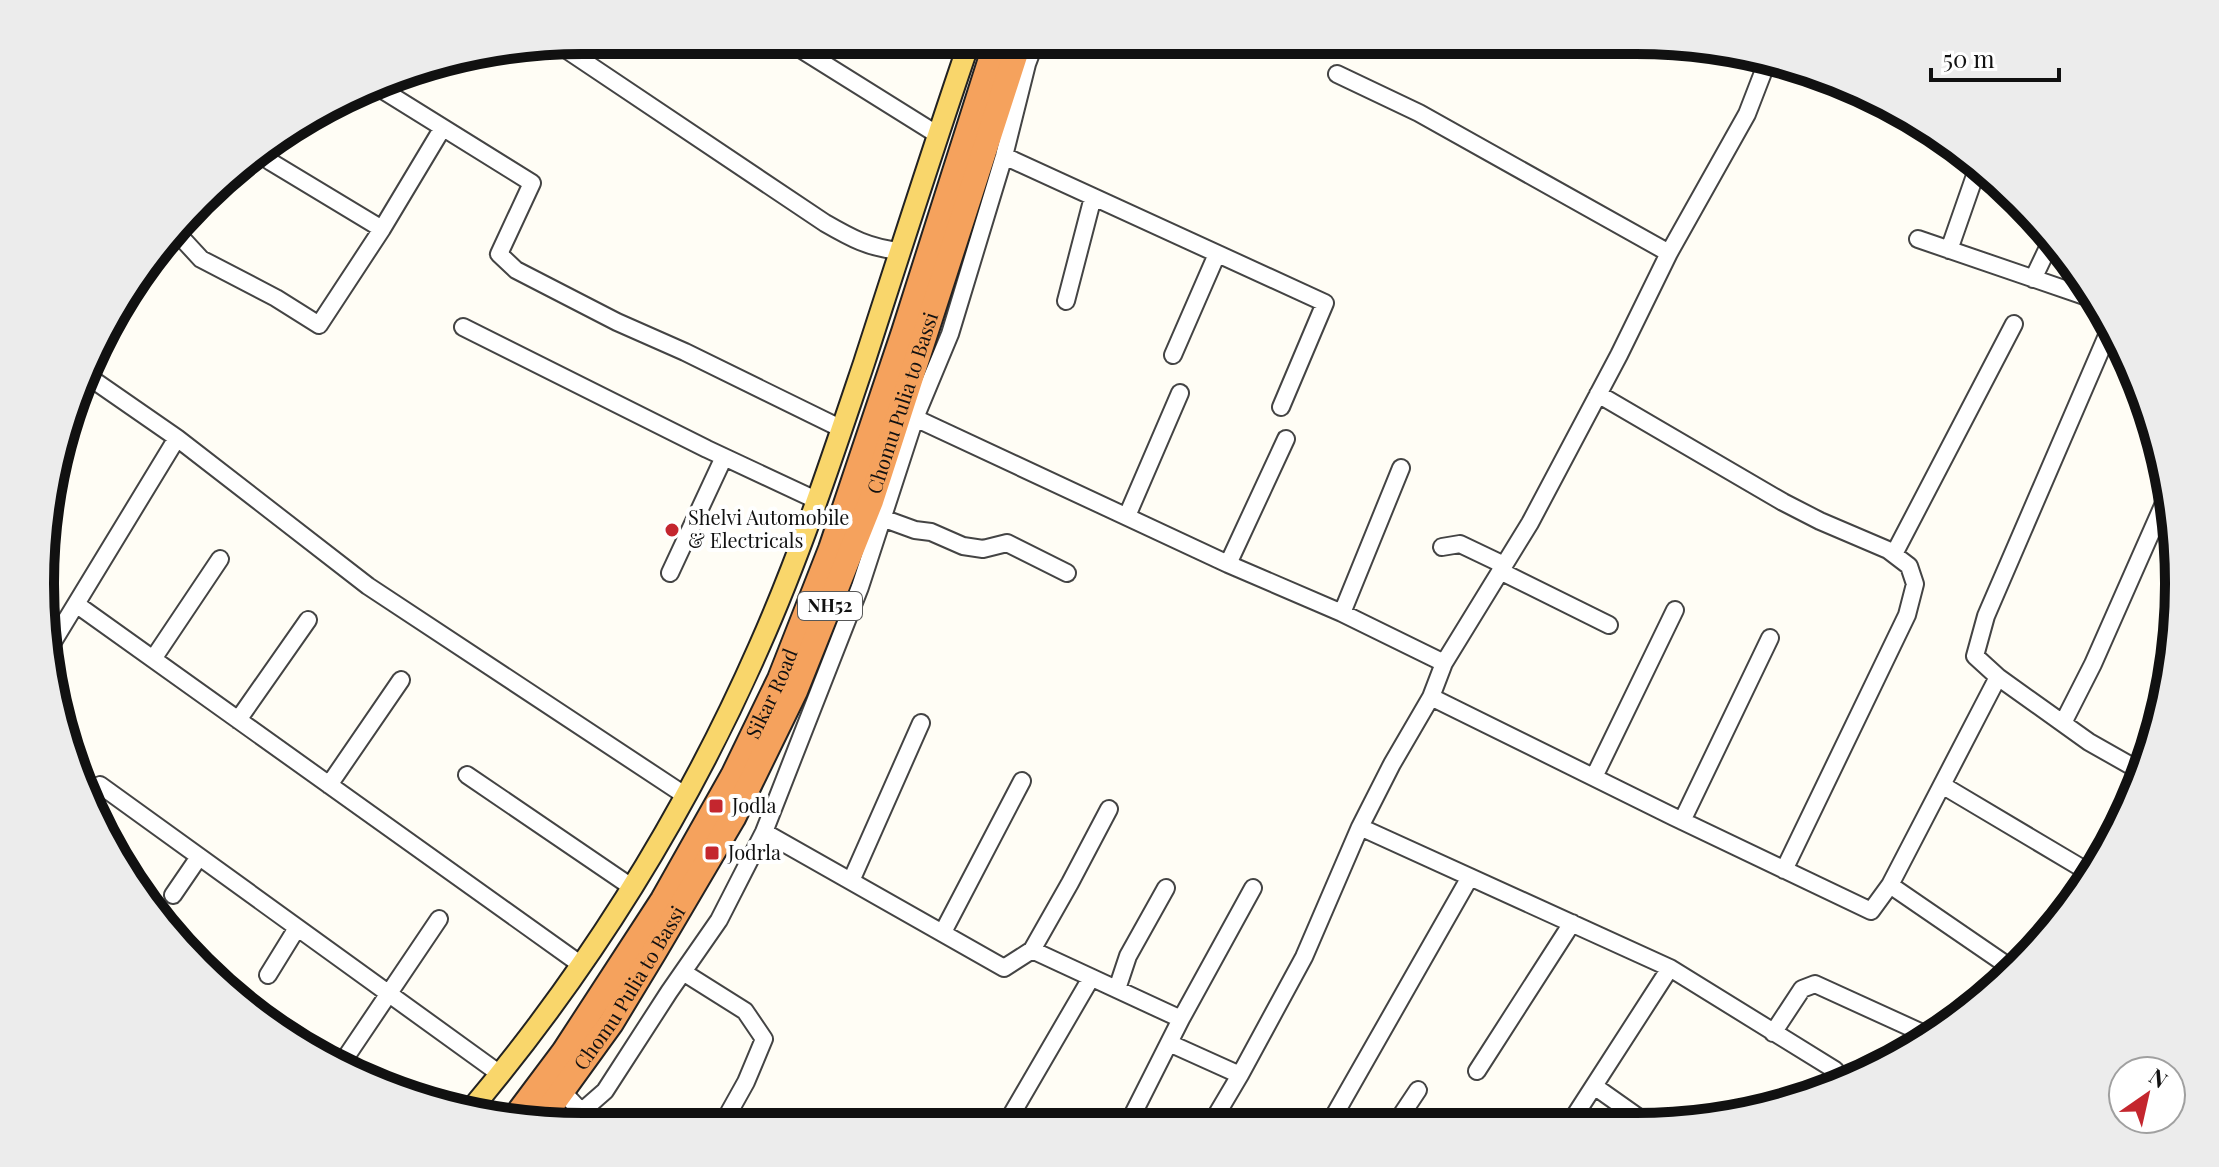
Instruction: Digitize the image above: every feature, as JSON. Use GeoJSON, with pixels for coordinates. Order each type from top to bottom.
{"type":"FeatureCollection","features":[{"type":"Feature","properties":{"kind":"highway","name":"Sikar Road"},"geometry":{"type":"LineString","coordinates":[[521,1109],[564,1052],[663,900],[733,776],[780,679],[836,535],[993,54]]}},
{"type":"Feature","properties":{"kind":"highway","name":"Chomu Pulia to Bassi"},"geometry":{"type":"LineString","coordinates":[[547,1112],[611,1023],[733,818],[795,691],[871,501],[1015,54]]}},
{"type":"Feature","properties":{"kind":"main road"},"geometry":{"type":"LineString","coordinates":[[477,1102],[537,1026],[633,888],[686,796],[759,647],[792,568],[842,429],[965,54]]}},
{"type":"Feature","properties":{"kind":"street"},"geometry":{"type":"LineString","coordinates":[[573,54],[825,223],[876,249],[900,251]]}},
{"type":"Feature","properties":{"kind":"street"},"geometry":{"type":"LineString","coordinates":[[808,54],[938,135]]}},
{"type":"Feature","properties":{"kind":"street"},"geometry":{"type":"LineString","coordinates":[[562,1091],[583,1111],[605,1091],[719,920],[764,832],[860,587],[915,418],[950,334],[1004,156],[1031,54]]}},
{"type":"Feature","properties":{"kind":"street"},"geometry":{"type":"LineString","coordinates":[[1218,1113],[1304,957],[1360,827],[1431,697],[1444,663],[1530,523],[1669,253],[1747,114],[1763,70]]}},
{"type":"Feature","properties":{"kind":"street"},"geometry":{"type":"LineString","coordinates":[[1337,74],[1419,113],[1669,253]]}},
{"type":"Feature","properties":{"kind":"street"},"geometry":{"type":"LineString","coordinates":[[386,92],[532,183],[499,254],[516,270],[617,322],[842,429]]}},
{"type":"Feature","properties":{"kind":"street"},"geometry":{"type":"LineString","coordinates":[[182,238],[201,259],[276,298],[319,325],[442,129]]}},
{"type":"Feature","properties":{"kind":"street"},"geometry":{"type":"LineString","coordinates":[[1004,156],[1325,303],[1281,407]]}},
{"type":"Feature","properties":{"kind":"street"},"geometry":{"type":"LineString","coordinates":[[268,158],[382,229]]}},
{"type":"Feature","properties":{"kind":"street"},"geometry":{"type":"LineString","coordinates":[[1949,250],[1975,177]]}},
{"type":"Feature","properties":{"kind":"street"},"geometry":{"type":"LineString","coordinates":[[1066,301],[1093,197]]}},
{"type":"Feature","properties":{"kind":"street"},"geometry":{"type":"LineString","coordinates":[[1918,239],[2079,294]]}},
{"type":"Feature","properties":{"kind":"street"},"geometry":{"type":"LineString","coordinates":[[2033,279],[2047,250]]}},
{"type":"Feature","properties":{"kind":"street"},"geometry":{"type":"LineString","coordinates":[[1173,355],[1217,254]]}},
{"type":"Feature","properties":{"kind":"street"},"geometry":{"type":"LineString","coordinates":[[1894,554],[2014,324]]}},
{"type":"Feature","properties":{"kind":"street"},"geometry":{"type":"LineString","coordinates":[[463,327],[816,500]]}},
{"type":"Feature","properties":{"kind":"street"},"geometry":{"type":"LineString","coordinates":[[2105,340],[1986,616],[1975,656],[1998,677],[2089,742],[2132,767]]}},
{"type":"Feature","properties":{"kind":"street"},"geometry":{"type":"LineString","coordinates":[[94,381],[177,438],[368,586],[686,796]]}},
{"type":"Feature","properties":{"kind":"street"},"geometry":{"type":"LineString","coordinates":[[1127,516],[1180,393]]}},
{"type":"Feature","properties":{"kind":"street"},"geometry":{"type":"LineString","coordinates":[[1598,394],[1783,502],[1888,550],[1909,566],[1915,584],[1907,615],[1784,870]]}},
{"type":"Feature","properties":{"kind":"street"},"geometry":{"type":"LineString","coordinates":[[915,418],[1228,564],[1342,613],[1444,663]]}},
{"type":"Feature","properties":{"kind":"street"},"geometry":{"type":"LineString","coordinates":[[57,635],[177,438]]}},
{"type":"Feature","properties":{"kind":"street"},"geometry":{"type":"LineString","coordinates":[[1228,564],[1286,439]]}},
{"type":"Feature","properties":{"kind":"street"},"geometry":{"type":"LineString","coordinates":[[670,573],[724,457]]}},
{"type":"Feature","properties":{"kind":"street"},"geometry":{"type":"LineString","coordinates":[[1342,613],[1401,468]]}},
{"type":"Feature","properties":{"kind":"street"},"geometry":{"type":"LineString","coordinates":[[2063,723],[2093,664],[2160,513]]}},
{"type":"Feature","properties":{"kind":"street"},"geometry":{"type":"LineString","coordinates":[[882,518],[915,530],[931,532],[963,546],[983,549],[1007,543],[1067,573]]}},
{"type":"Feature","properties":{"kind":"street"},"geometry":{"type":"LineString","coordinates":[[1442,547],[1460,544],[1609,625]]}},
{"type":"Feature","properties":{"kind":"street"},"geometry":{"type":"LineString","coordinates":[[153,659],[220,559]]}},
{"type":"Feature","properties":{"kind":"street"},"geometry":{"type":"LineString","coordinates":[[76,604],[580,964]]}},
{"type":"Feature","properties":{"kind":"street"},"geometry":{"type":"LineString","coordinates":[[1594,777],[1675,610]]}},
{"type":"Feature","properties":{"kind":"street"},"geometry":{"type":"LineString","coordinates":[[238,720],[308,620]]}},
{"type":"Feature","properties":{"kind":"street"},"geometry":{"type":"LineString","coordinates":[[1682,821],[1770,638]]}},
{"type":"Feature","properties":{"kind":"street"},"geometry":{"type":"LineString","coordinates":[[1431,697],[1871,911],[1890,885],[1998,677]]}},
{"type":"Feature","properties":{"kind":"street"},"geometry":{"type":"LineString","coordinates":[[329,785],[401,680]]}},
{"type":"Feature","properties":{"kind":"street"},"geometry":{"type":"LineString","coordinates":[[851,881],[921,723]]}},
{"type":"Feature","properties":{"kind":"street"},"geometry":{"type":"LineString","coordinates":[[467,775],[633,888]]}},
{"type":"Feature","properties":{"kind":"street"},"geometry":{"type":"LineString","coordinates":[[943,932],[1022,781]]}},
{"type":"Feature","properties":{"kind":"street"},"geometry":{"type":"LineString","coordinates":[[100,785],[500,1074]]}},
{"type":"Feature","properties":{"kind":"street"},"geometry":{"type":"LineString","coordinates":[[1942,785],[2082,868]]}},
{"type":"Feature","properties":{"kind":"street"},"geometry":{"type":"LineString","coordinates":[[764,832],[1004,968],[1032,950],[1109,809]]}},
{"type":"Feature","properties":{"kind":"street"},"geometry":{"type":"LineString","coordinates":[[1360,827],[1670,968],[1835,1070],[1836,1074]]}},
{"type":"Feature","properties":{"kind":"street"},"geometry":{"type":"LineString","coordinates":[[173,895],[199,857]]}},
{"type":"Feature","properties":{"kind":"street"},"geometry":{"type":"LineString","coordinates":[[1336,1113],[1470,877]]}},
{"type":"Feature","properties":{"kind":"street"},"geometry":{"type":"LineString","coordinates":[[1890,885],[2004,963]]}},
{"type":"Feature","properties":{"kind":"street"},"geometry":{"type":"LineString","coordinates":[[1117,989],[1128,956],[1166,888]]}},
{"type":"Feature","properties":{"kind":"street"},"geometry":{"type":"LineString","coordinates":[[1134,1113],[1253,888]]}},
{"type":"Feature","properties":{"kind":"street"},"geometry":{"type":"LineString","coordinates":[[346,1057],[439,919]]}},
{"type":"Feature","properties":{"kind":"street"},"geometry":{"type":"LineString","coordinates":[[1477,1071],[1572,923]]}},
{"type":"Feature","properties":{"kind":"street"},"geometry":{"type":"LineString","coordinates":[[268,975],[297,928]]}},
{"type":"Feature","properties":{"kind":"street"},"geometry":{"type":"LineString","coordinates":[[1032,950],[1181,1019]]}},
{"type":"Feature","properties":{"kind":"street"},"geometry":{"type":"LineString","coordinates":[[1576,1113],[1670,968]]}},
{"type":"Feature","properties":{"kind":"street"},"geometry":{"type":"LineString","coordinates":[[683,972],[745,1011],[764,1039],[729,1113]]}},
{"type":"Feature","properties":{"kind":"street"},"geometry":{"type":"LineString","coordinates":[[1012,1113],[1091,978]]}},
{"type":"Feature","properties":{"kind":"street"},"geometry":{"type":"LineString","coordinates":[[1773,1033],[1802,989],[1815,984],[1918,1031]]}},
{"type":"Feature","properties":{"kind":"street"},"geometry":{"type":"LineString","coordinates":[[1169,1043],[1240,1075]]}},
{"type":"Feature","properties":{"kind":"street"},"geometry":{"type":"LineString","coordinates":[[1594,1086],[1632,1113]]}},
{"type":"Feature","properties":{"kind":"street"},"geometry":{"type":"LineString","coordinates":[[1403,1113],[1418,1090]]}},
{"type":"Feature","properties":{"kind":"place","name":"Shelvi Automobile & Electricals"},"geometry":{"type":"Point","coordinates":[672,530]}},
{"type":"Feature","properties":{"kind":"place","name":"Jodla"},"geometry":{"type":"Point","coordinates":[716,806]}},
{"type":"Feature","properties":{"kind":"place","name":"Jodrla"},"geometry":{"type":"Point","coordinates":[712,853]}}]}
